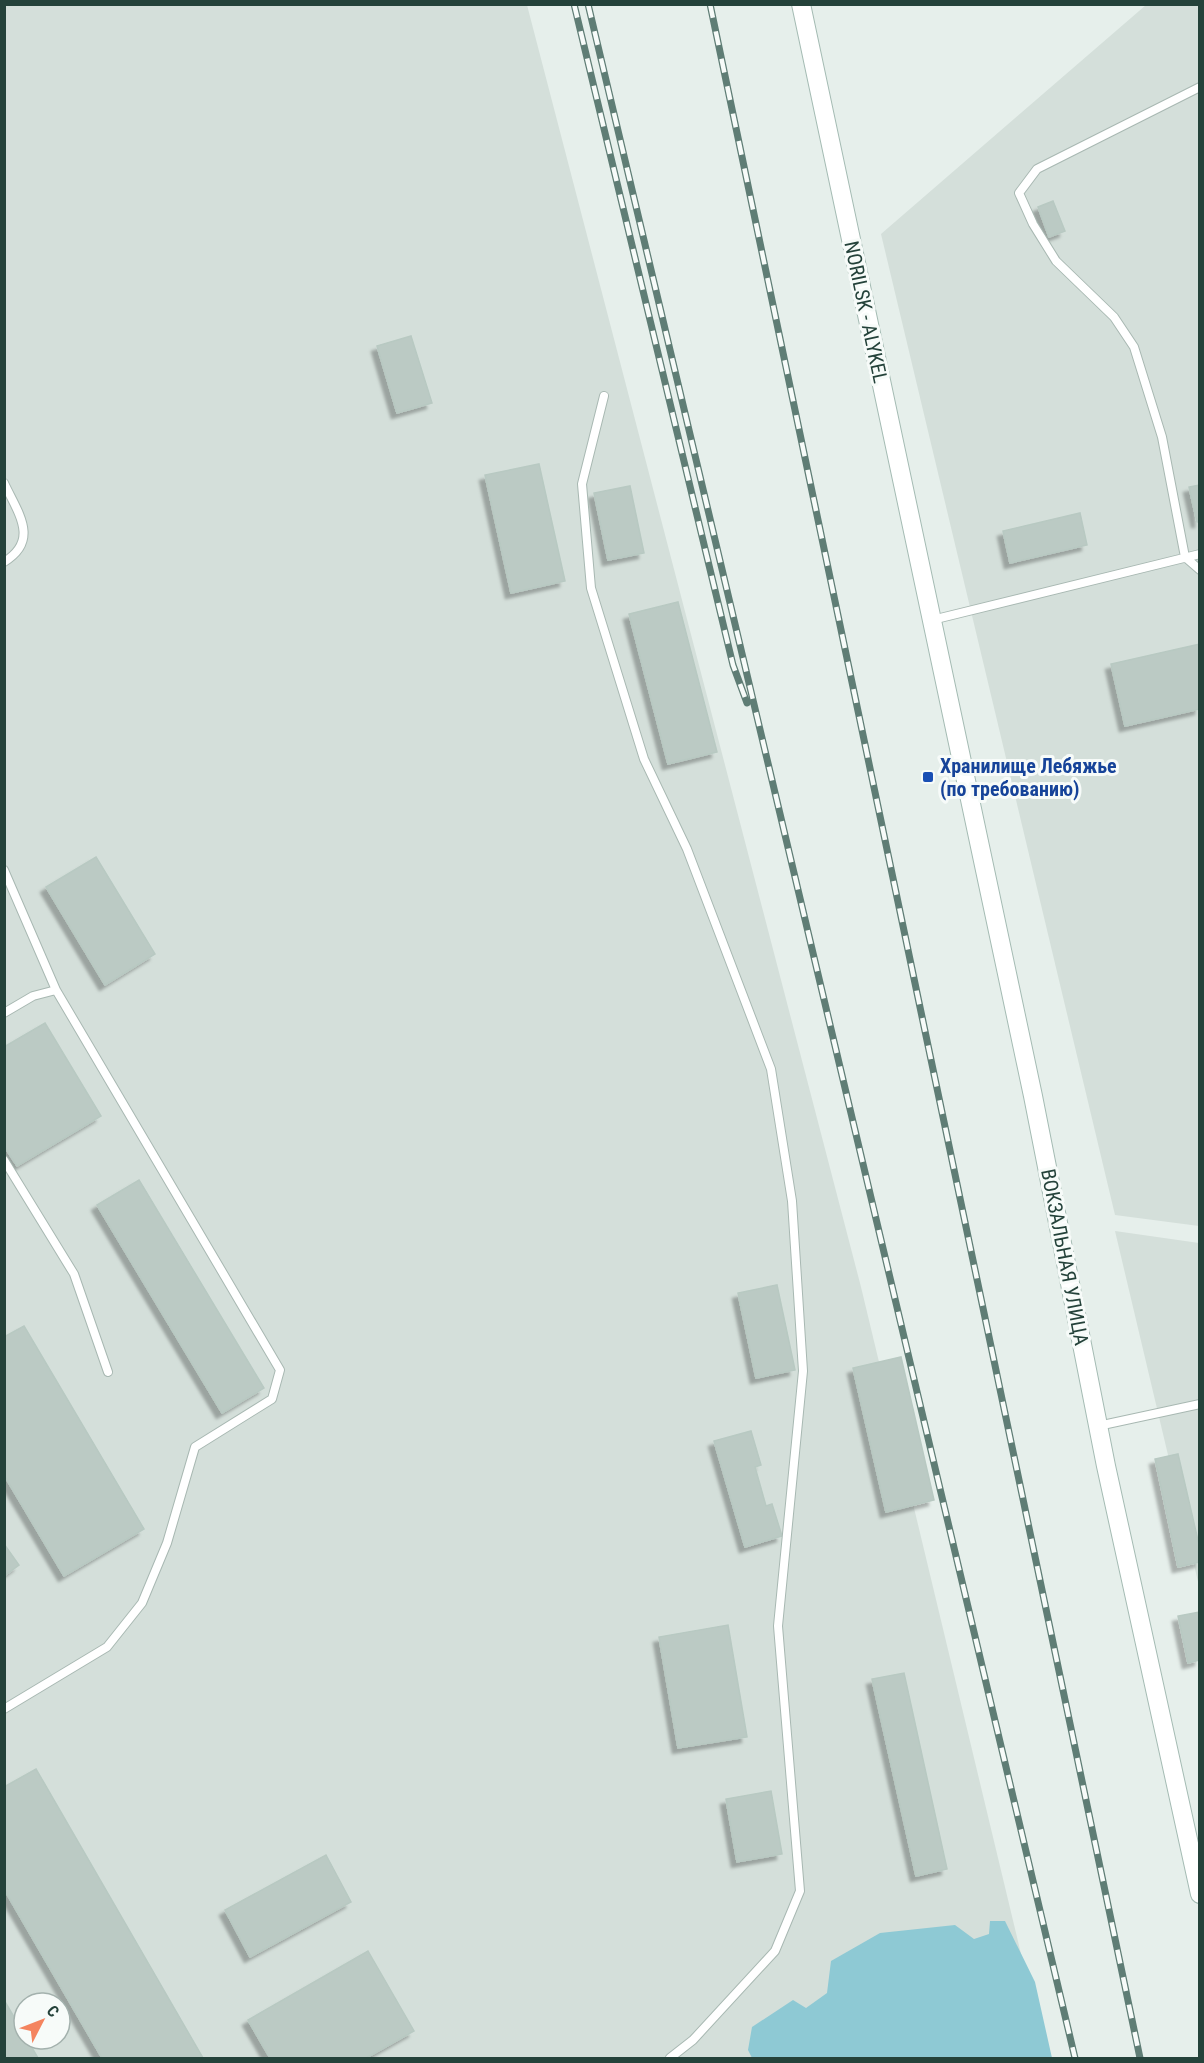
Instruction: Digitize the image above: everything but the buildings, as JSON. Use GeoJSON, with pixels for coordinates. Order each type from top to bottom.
{"type":"FeatureCollection","features":[{"type":"Feature","properties":{"kind":"main road","name":"NORILSK - ALYKEL"},"geometry":{"type":"LineString","coordinates":[[801,4],[931,620]]}},
{"type":"Feature","properties":{"kind":"main road","name":"ВОКЗАЛЬНАЯ УЛИЦА"},"geometry":{"type":"LineString","coordinates":[[931,620],[1033,1096],[1098,1426],[1200,1894]]}},
{"type":"Feature","properties":{"kind":"lane"},"geometry":{"type":"LineString","coordinates":[[1200,87],[1037,169],[1018,193],[1033,224],[1056,261],[1114,317],[1134,347],[1162,437],[1185,557],[1200,570]]}},
{"type":"Feature","properties":{"kind":"lane"},"geometry":{"type":"LineString","coordinates":[[604,396],[582,484],[591,588],[644,759],[687,849],[771,1068],[792,1201],[803,1371],[778,1626],[800,1891],[775,1951],[693,2040],[670,2058]]}},
{"type":"Feature","properties":{"kind":"lane"},"geometry":{"type":"LineString","coordinates":[[4,483],[23,527],[25,541],[19,553],[4,562]]}},
{"type":"Feature","properties":{"kind":"lane"},"geometry":{"type":"LineString","coordinates":[[931,620],[1200,554]]}},
{"type":"Feature","properties":{"kind":"lane"},"geometry":{"type":"LineString","coordinates":[[4,870],[56,990],[280,1370],[272,1399],[195,1447],[167,1543],[142,1603],[107,1647],[4,1710]]}},
{"type":"Feature","properties":{"kind":"lane"},"geometry":{"type":"LineString","coordinates":[[4,1013],[33,996],[56,990]]}},
{"type":"Feature","properties":{"kind":"lane"},"geometry":{"type":"LineString","coordinates":[[4,1160],[74,1274],[108,1372]]}},
{"type":"Feature","properties":{"kind":"lane"},"geometry":{"type":"LineString","coordinates":[[1098,1426],[1200,1404]]}},
{"type":"Feature","properties":{"kind":"shaded area"},"geometry":{"type":"Polygon","coordinates":[[[5,5],[527,5],[861,1287],[1046,2058],[5,2058],[5,5]]]}},
{"type":"Feature","properties":{"kind":"shaded area"},"geometry":{"type":"Polygon","coordinates":[[[1146,5],[1199,5],[1199,1226],[1115,1215],[881,234],[1146,5]]]}},
{"type":"Feature","properties":{"kind":"shaded area"},"geometry":{"type":"Polygon","coordinates":[[[1115,1231],[1199,1243],[1199,1586],[1115,1231]]]}},
{"type":"Feature","properties":{"kind":"water"},"geometry":{"type":"Polygon","coordinates":[[[990,1921],[1005,1921],[1035,1982],[1052,2058],[752,2058],[748,2050],[752,2027],[793,2000],[806,2008],[827,1993],[831,1961],[880,1933],[955,1925],[974,1939],[989,1934],[990,1921]]]}},
{"type":"Feature","properties":{"kind":"railway"},"geometry":{"type":"LineString","coordinates":[[574,4],[733,665],[747,703]]}},
{"type":"Feature","properties":{"kind":"railway"},"geometry":{"type":"LineString","coordinates":[[588,4],[1075,2058]]}},
{"type":"Feature","properties":{"kind":"railway"},"geometry":{"type":"LineString","coordinates":[[710,4],[1140,2058]]}},
{"type":"Feature","properties":{"kind":"place","name":"Хранилище Лебяжье (по требованию)"},"geometry":{"type":"Point","coordinates":[928,777]}}]}
